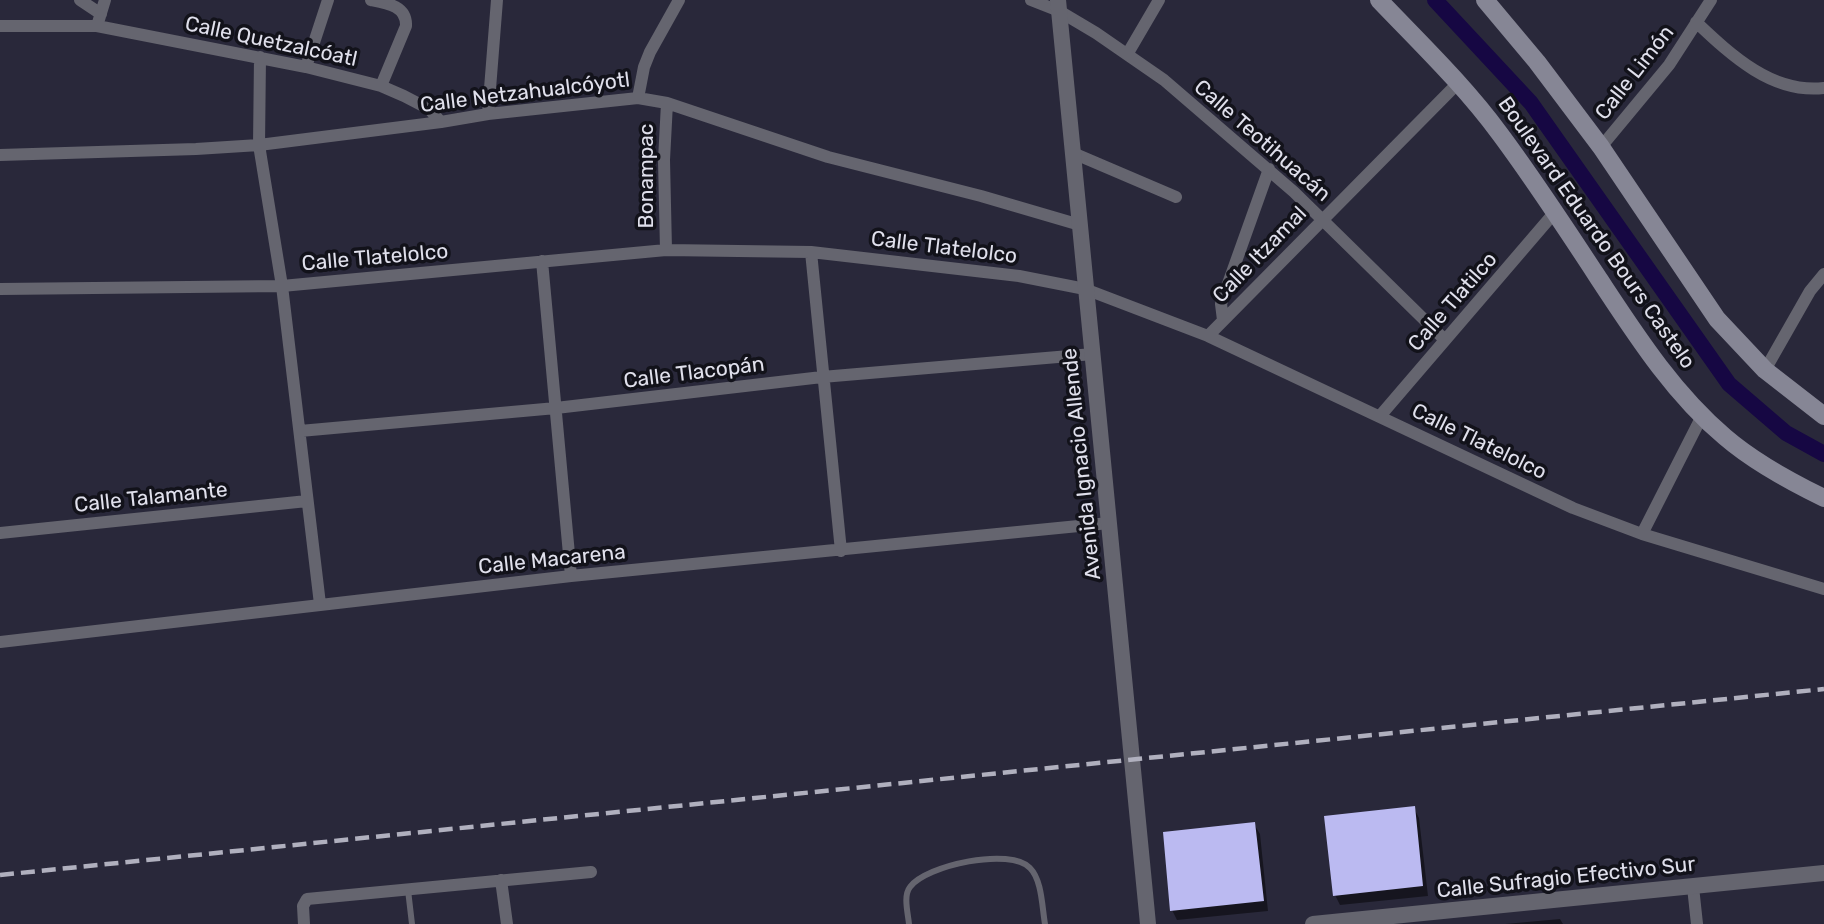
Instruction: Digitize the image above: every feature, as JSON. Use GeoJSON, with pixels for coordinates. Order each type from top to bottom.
{"type":"FeatureCollection","features":[{"type":"Feature","properties":{"kind":"main road","name":"Boulevard Eduardo Bours Castelo"},"geometry":{"type":"LineString","coordinates":[[1378,0],[1458,83],[1501,135],[1632,330],[1702,416],[1751,457],[1824,498]]}},
{"type":"Feature","properties":{"kind":"main road"},"geometry":{"type":"LineString","coordinates":[[1487,1],[1601,147],[1717,319],[1765,370],[1824,416]]}},
{"type":"Feature","properties":{"kind":"street"},"geometry":{"type":"LineString","coordinates":[[80,0],[99,20],[106,0]]}},
{"type":"Feature","properties":{"kind":"street"},"geometry":{"type":"LineString","coordinates":[[306,67],[328,0]]}},
{"type":"Feature","properties":{"kind":"street"},"geometry":{"type":"LineString","coordinates":[[371,0],[392,4],[406,19],[406,26],[381,86]]}},
{"type":"Feature","properties":{"kind":"street"},"geometry":{"type":"LineString","coordinates":[[488,114],[497,0]]}},
{"type":"Feature","properties":{"kind":"street"},"geometry":{"type":"LineString","coordinates":[[638,98],[650,52],[679,0]]}},
{"type":"Feature","properties":{"kind":"street","name":"Calle Teotihuacán"},"geometry":{"type":"LineString","coordinates":[[1031,0],[1059,6],[1164,80],[1269,169],[1446,340]]}},
{"type":"Feature","properties":{"kind":"street"},"geometry":{"type":"LineString","coordinates":[[1128,53],[1158,0]]}},
{"type":"Feature","properties":{"kind":"street","name":"Calle Limón"},"geometry":{"type":"LineString","coordinates":[[1601,147],[1669,65],[1711,0]]}},
{"type":"Feature","properties":{"kind":"street","name":"Avenida Ignacio Allende"},"geometry":{"type":"LineString","coordinates":[[1059,6],[1148,924]]}},
{"type":"Feature","properties":{"kind":"street","name":"Calle Quetzalcóatl"},"geometry":{"type":"LineString","coordinates":[[0,26],[99,20],[381,86],[422,105],[441,122]]}},
{"type":"Feature","properties":{"kind":"street","name":"Calle Limón"},"geometry":{"type":"LineString","coordinates":[[1696,22],[1746,66],[1787,84],[1824,88]]}},
{"type":"Feature","properties":{"kind":"street"},"geometry":{"type":"LineString","coordinates":[[260,57],[259,145],[282,286],[320,604]]}},
{"type":"Feature","properties":{"kind":"street","name":"Calle Itzamal"},"geometry":{"type":"LineString","coordinates":[[1208,336],[1458,83]]}},
{"type":"Feature","properties":{"kind":"street","name":"Calle Netzahualcóyotl"},"geometry":{"type":"LineString","coordinates":[[0,156],[259,145],[488,114],[638,98],[667,103],[828,157],[981,196],[1080,225]]}},
{"type":"Feature","properties":{"kind":"street","name":"Bonampac"},"geometry":{"type":"LineString","coordinates":[[666,250],[664,160],[667,103]]}},
{"type":"Feature","properties":{"kind":"street"},"geometry":{"type":"LineString","coordinates":[[1073,153],[1176,197]]}},
{"type":"Feature","properties":{"kind":"street"},"geometry":{"type":"LineString","coordinates":[[1223,320],[1223,295],[1269,169]]}},
{"type":"Feature","properties":{"kind":"street","name":"Calle Tlatilco"},"geometry":{"type":"LineString","coordinates":[[1380,416],[1555,212]]}},
{"type":"Feature","properties":{"kind":"street","name":"Calle Tlatelolco"},"geometry":{"type":"LineString","coordinates":[[0,289],[282,286],[666,250],[811,252],[1019,276],[1085,289],[1208,336],[1573,508],[1642,534],[1824,589]]}},
{"type":"Feature","properties":{"kind":"street"},"geometry":{"type":"LineString","coordinates":[[811,252],[841,551]]}},
{"type":"Feature","properties":{"kind":"street"},"geometry":{"type":"LineString","coordinates":[[542,261],[570,576]]}},
{"type":"Feature","properties":{"kind":"street"},"geometry":{"type":"LineString","coordinates":[[1765,370],[1810,291],[1824,274]]}},
{"type":"Feature","properties":{"kind":"street","name":"Calle Tlacopán"},"geometry":{"type":"LineString","coordinates":[[300,430],[556,408],[822,377],[1093,354]]}},
{"type":"Feature","properties":{"kind":"street"},"geometry":{"type":"LineString","coordinates":[[1642,534],[1702,416]]}},
{"type":"Feature","properties":{"kind":"street","name":"Calle Talamante"},"geometry":{"type":"LineString","coordinates":[[0,533],[307,501]]}},
{"type":"Feature","properties":{"kind":"street","name":"Calle Macarena"},"geometry":{"type":"LineString","coordinates":[[0,642],[570,576],[1109,523]]}},
{"type":"Feature","properties":{"kind":"street"},"geometry":{"type":"LineString","coordinates":[[304,924],[304,903],[307,899],[590,872]]}},
{"type":"Feature","properties":{"kind":"street","name":"Calle Sufragio Efectivo Sur"},"geometry":{"type":"LineString","coordinates":[[1313,924],[1422,919],[1824,873]]}},
{"type":"Feature","properties":{"kind":"street"},"geometry":{"type":"LineString","coordinates":[[501,880],[506,924]]}},
{"type":"Feature","properties":{"kind":"street"},"geometry":{"type":"LineString","coordinates":[[1693,887],[1697,924]]}},
{"type":"Feature","properties":{"kind":"lane"},"geometry":{"type":"LineString","coordinates":[[909,924],[907,894],[910,886],[930,872],[956,864],[1012,859],[1023,862],[1033,870],[1039,887],[1045,924]]}},
{"type":"Feature","properties":{"kind":"lane"},"geometry":{"type":"LineString","coordinates":[[408,890],[412,924]]}},
{"type":"Feature","properties":{"kind":"building"},"geometry":{"type":"Polygon","coordinates":[[[1415,806],[1423,886],[1333,896],[1324,816],[1415,806]]]}},
{"type":"Feature","properties":{"kind":"building"},"geometry":{"type":"Polygon","coordinates":[[[1255,822],[1264,901],[1170,911],[1163,832],[1255,822]]]}},
{"type":"Feature","properties":{"kind":"waterway"},"geometry":{"type":"LineString","coordinates":[[1435,0],[1531,103],[1729,384],[1786,433],[1824,454]]}},
{"type":"Feature","properties":{"kind":"railway"},"geometry":{"type":"LineString","coordinates":[[0,875],[1824,689]]}}]}
